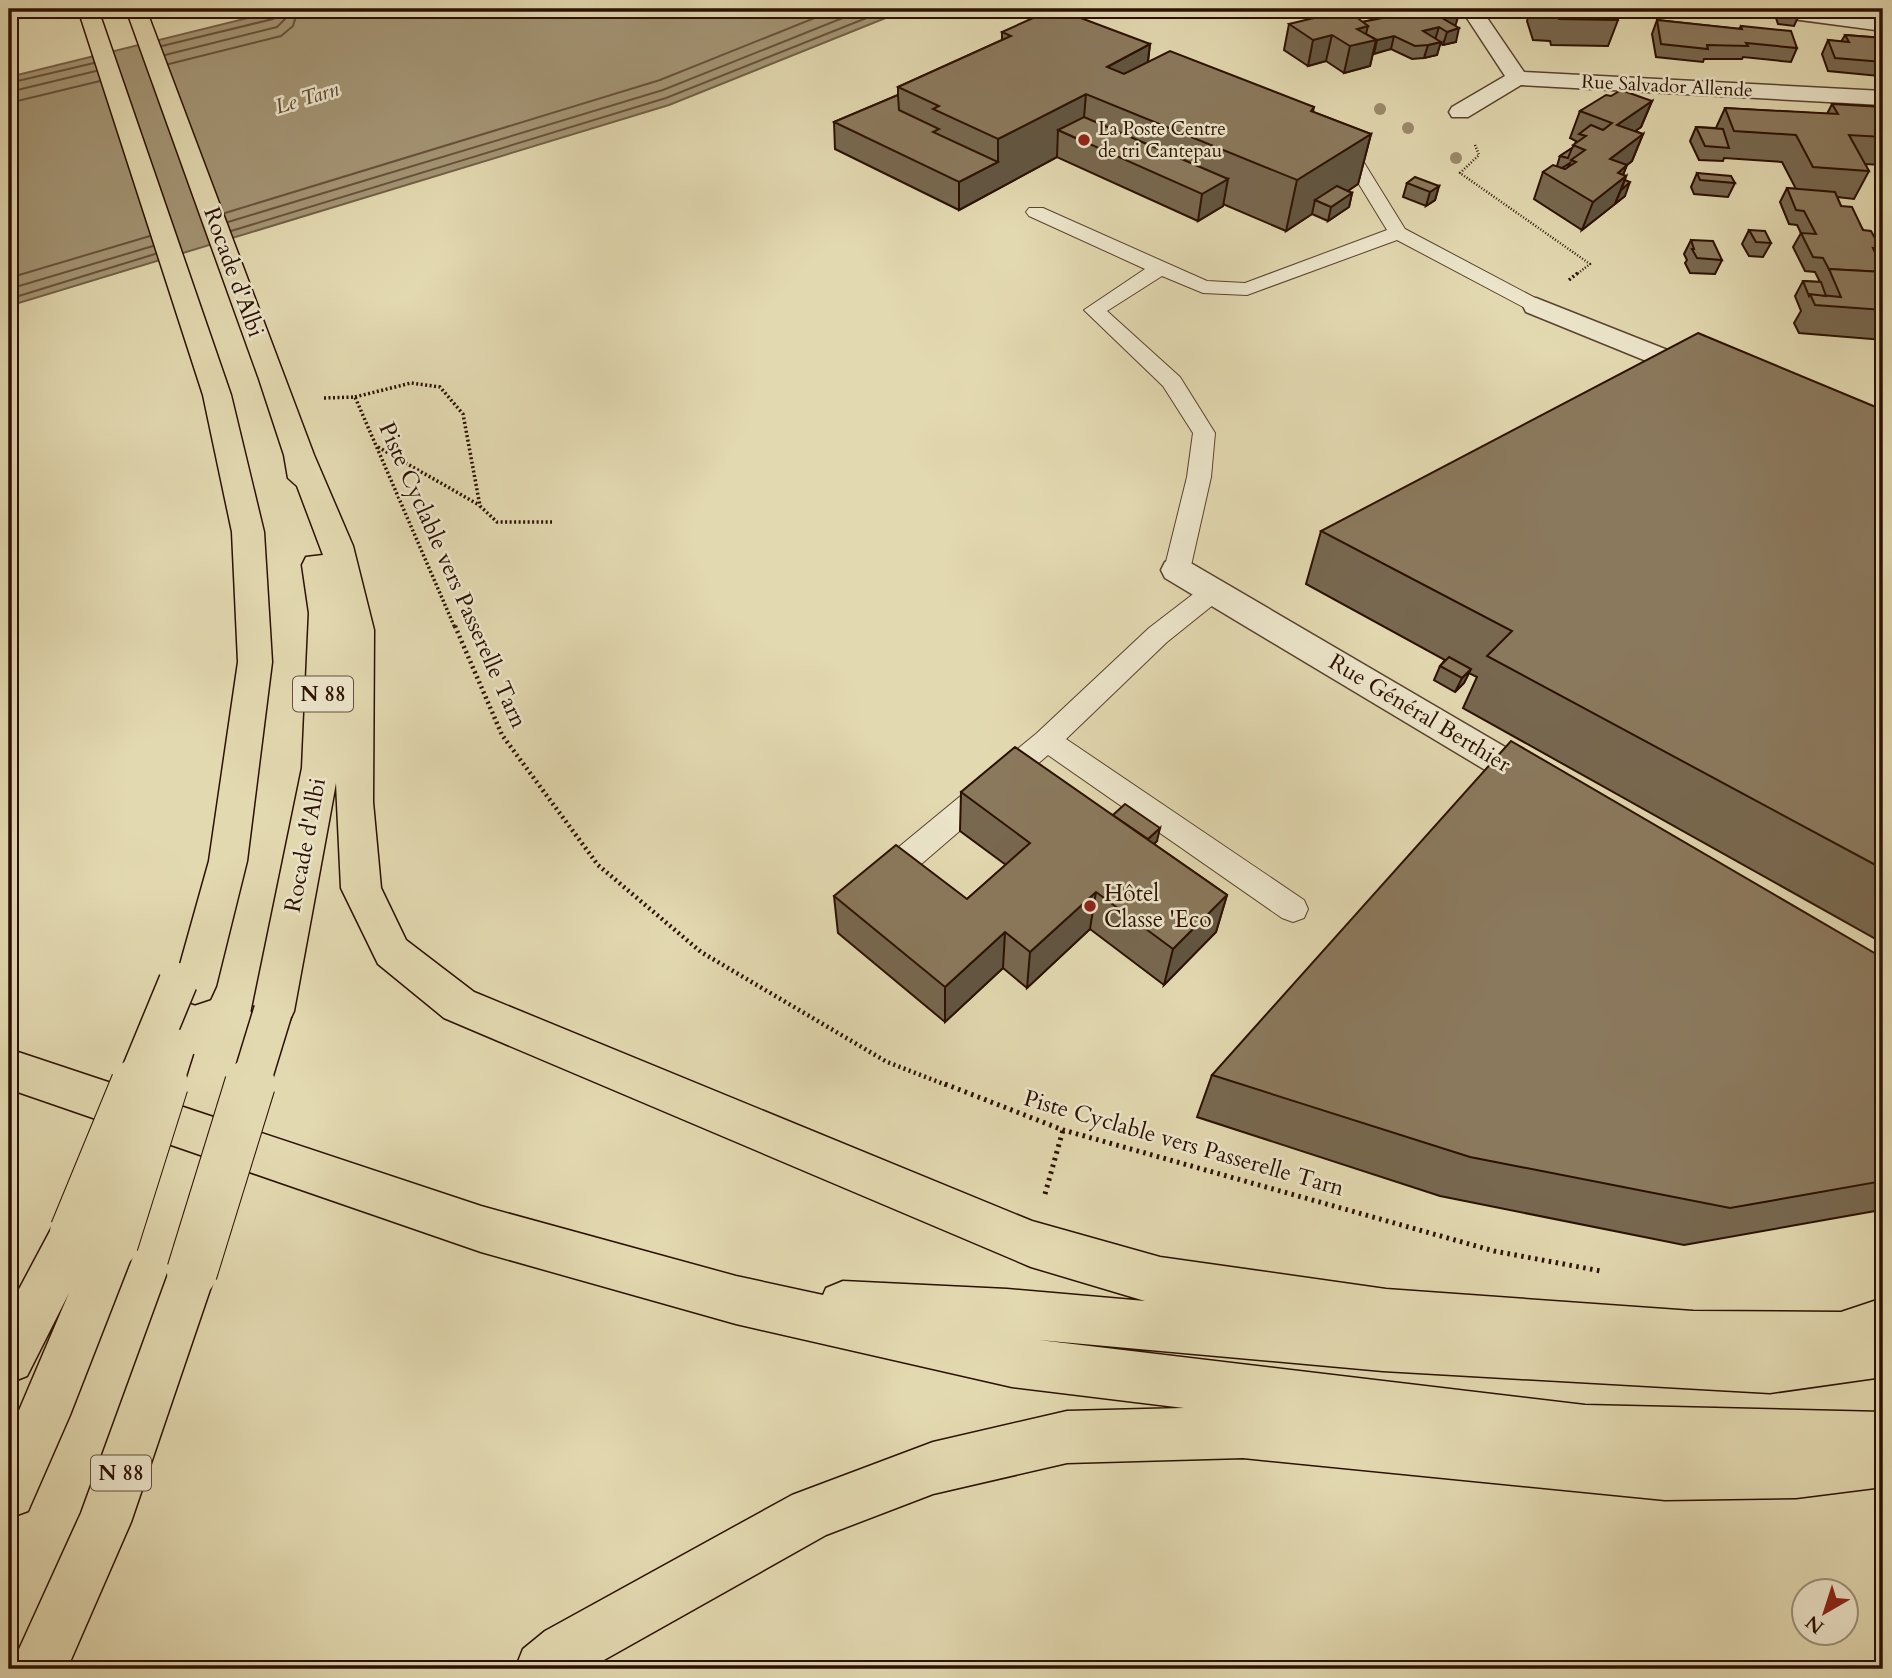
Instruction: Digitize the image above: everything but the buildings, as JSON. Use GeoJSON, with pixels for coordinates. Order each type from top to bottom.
{"type":"FeatureCollection","features":[{"type":"Feature","properties":{"kind":"highway"},"geometry":{"type":"LineString","coordinates":[[9,1492],[44,1415],[94,1237],[228,861],[255,662],[248,532],[217,395],[88,9]]}},
{"type":"Feature","properties":{"kind":"highway","name":"Rocade d'Albi"},"geometry":{"type":"LineString","coordinates":[[38,1669],[104,1522],[192,1272],[273,1011],[320,768],[326,613],[299,455],[136,9]]}},
{"type":"Feature","properties":{"kind":"highway"},"geometry":{"type":"LineString","coordinates":[[299,455],[337,546],[357,630],[354,802],[361,888],[392,952],[459,1005],[1031,1244],[1160,1281],[1386,1312],[1693,1336],[1841,1337],[1883,1323]]}},
{"type":"Feature","properties":{"kind":"highway"},"geometry":{"type":"LineString","coordinates":[[9,1069],[481,1228],[736,1300],[1012,1362],[1571,1429],[1883,1438]]}},
{"type":"Feature","properties":{"kind":"highway"},"geometry":{"type":"LineString","coordinates":[[9,1358],[94,1237]]}},
{"type":"Feature","properties":{"kind":"highway"},"geometry":{"type":"LineString","coordinates":[[736,1300],[1007,1313],[1383,1346],[1770,1368],[1883,1352]]}},
{"type":"Feature","properties":{"kind":"highway"},"geometry":{"type":"LineString","coordinates":[[542,1669],[565,1651],[811,1514],[933,1468],[1067,1437],[1244,1432],[1665,1474],[1796,1472],[1883,1461]]}},
{"type":"Feature","properties":{"kind":"street"},"geometry":{"type":"LineString","coordinates":[[1460,112],[1517,78],[1471,9]]}},
{"type":"Feature","properties":{"kind":"street"},"geometry":{"type":"LineString","coordinates":[[1762,9],[1883,25]]}},
{"type":"Feature","properties":{"kind":"street","name":"Rue Salvador Allende"},"geometry":{"type":"LineString","coordinates":[[1517,78],[1883,98]]}},
{"type":"Feature","properties":{"kind":"street"},"geometry":{"type":"LineString","coordinates":[[1536,306],[1726,383]]}},
{"type":"Feature","properties":{"kind":"street","name":"Rue Général Berthier"},"geometry":{"type":"LineString","coordinates":[[1177,569],[1570,803]]}},
{"type":"Feature","properties":{"kind":"lane"},"geometry":{"type":"LineString","coordinates":[[1330,135],[1343,141],[1398,233],[1536,306]]}},
{"type":"Feature","properties":{"kind":"lane"},"geometry":{"type":"LineString","coordinates":[[1036,212],[1203,287],[1247,289],[1398,233]]}},
{"type":"Feature","properties":{"kind":"lane"},"geometry":{"type":"LineString","coordinates":[[1160,268],[1094,310],[1172,382],[1204,433],[1199,477],[1177,569]]}},
{"type":"Feature","properties":{"kind":"lane"},"geometry":{"type":"LineString","coordinates":[[894,869],[1047,740],[1158,635],[1214,591]]}},
{"type":"Feature","properties":{"kind":"lane"},"geometry":{"type":"LineString","coordinates":[[1047,740],[1293,909]]}},
{"type":"Feature","properties":{"kind":"path"},"geometry":{"type":"LineString","coordinates":[[1460,112],[1479,155],[1460,173],[1590,264],[1536,306]]}},
{"type":"Feature","properties":{"kind":"path"},"geometry":{"type":"LineString","coordinates":[[319,398],[355,397],[411,383],[440,387],[463,414],[480,506]]}},
{"type":"Feature","properties":{"kind":"path","name":"Piste Cyclable vers Passerelle Tarn"},"geometry":{"type":"LineString","coordinates":[[355,397],[502,735],[598,865],[701,952],[887,1062],[1063,1130],[1494,1251],[1604,1272]]}},
{"type":"Feature","properties":{"kind":"path"},"geometry":{"type":"LineString","coordinates":[[378,447],[480,506],[497,522],[552,522]]}},
{"type":"Feature","properties":{"kind":"path"},"geometry":{"type":"LineString","coordinates":[[1031,1244],[1063,1130]]}},
{"type":"Feature","properties":{"kind":"water","name":"Le Tarn"},"geometry":{"type":"Polygon","coordinates":[[[284,9],[908,9],[669,105],[9,306],[9,77],[284,9]]]}},
{"type":"Feature","properties":{"kind":"place","name":"La Poste Centre de tri Cantepau"},"geometry":{"type":"Point","coordinates":[1084,140]}},
{"type":"Feature","properties":{"kind":"place","name":"Hôtel Classe 'Eco"},"geometry":{"type":"Point","coordinates":[1090,906]}}]}
